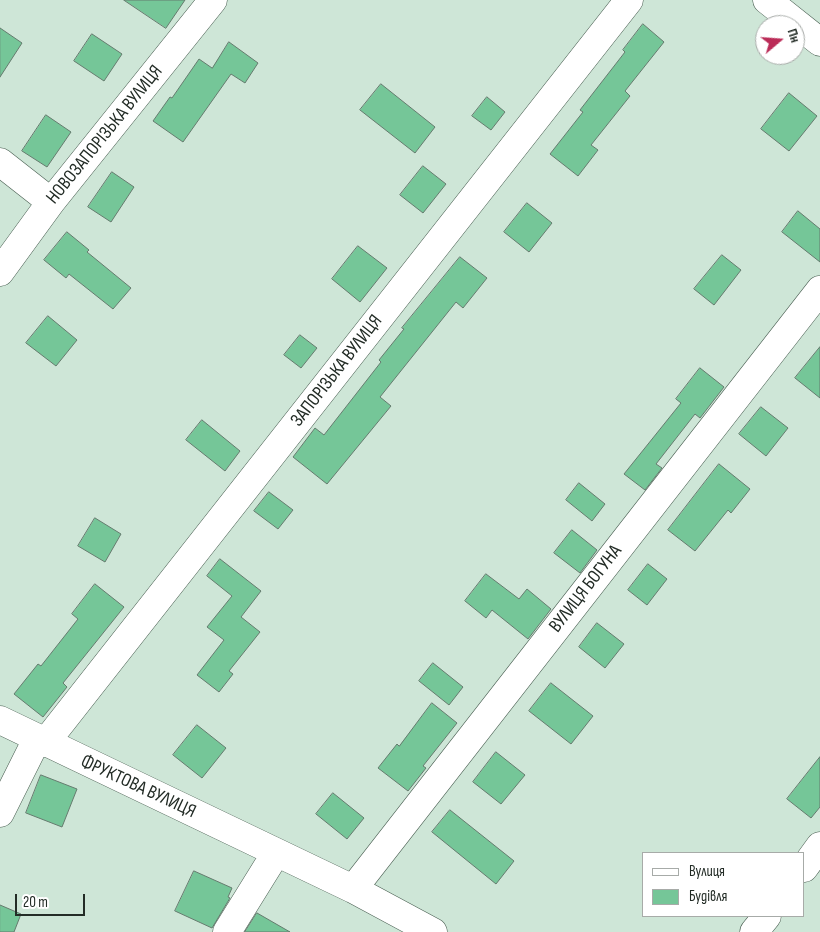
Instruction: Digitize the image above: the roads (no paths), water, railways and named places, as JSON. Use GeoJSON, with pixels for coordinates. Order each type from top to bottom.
{"type":"FeatureCollection","features":[{"type":"Feature","properties":{"kind":"street","name":"НОВОЗАПОРІЗЬКА ВУЛИЦЯ"},"geometry":{"type":"LineString","coordinates":[[0,272],[51,202],[213,0]]}},
{"type":"Feature","properties":{"kind":"street","name":"ЗАПОРІЗЬКА ВУЛИЦЯ"},"geometry":{"type":"LineString","coordinates":[[0,813],[41,741],[629,0]]}},
{"type":"Feature","properties":{"kind":"street"},"geometry":{"type":"LineString","coordinates":[[767,0],[820,42]]}},
{"type":"Feature","properties":{"kind":"street"},"geometry":{"type":"LineString","coordinates":[[0,162],[51,202]]}},
{"type":"Feature","properties":{"kind":"street","name":"ВУЛИЦЯ БОГУНА"},"geometry":{"type":"LineString","coordinates":[[353,889],[820,290]]}},
{"type":"Feature","properties":{"kind":"street","name":"ФРУКТОВА ВУЛИЦЯ"},"geometry":{"type":"LineString","coordinates":[[0,720],[353,889],[433,932]]}},
{"type":"Feature","properties":{"kind":"street"},"geometry":{"type":"LineString","coordinates":[[805,867],[820,846]]}},
{"type":"Feature","properties":{"kind":"street"},"geometry":{"type":"LineString","coordinates":[[227,932],[276,852]]}},
{"type":"Feature","properties":{"kind":"street"},"geometry":{"type":"LineString","coordinates":[[754,932],[766,917]]}}]}
